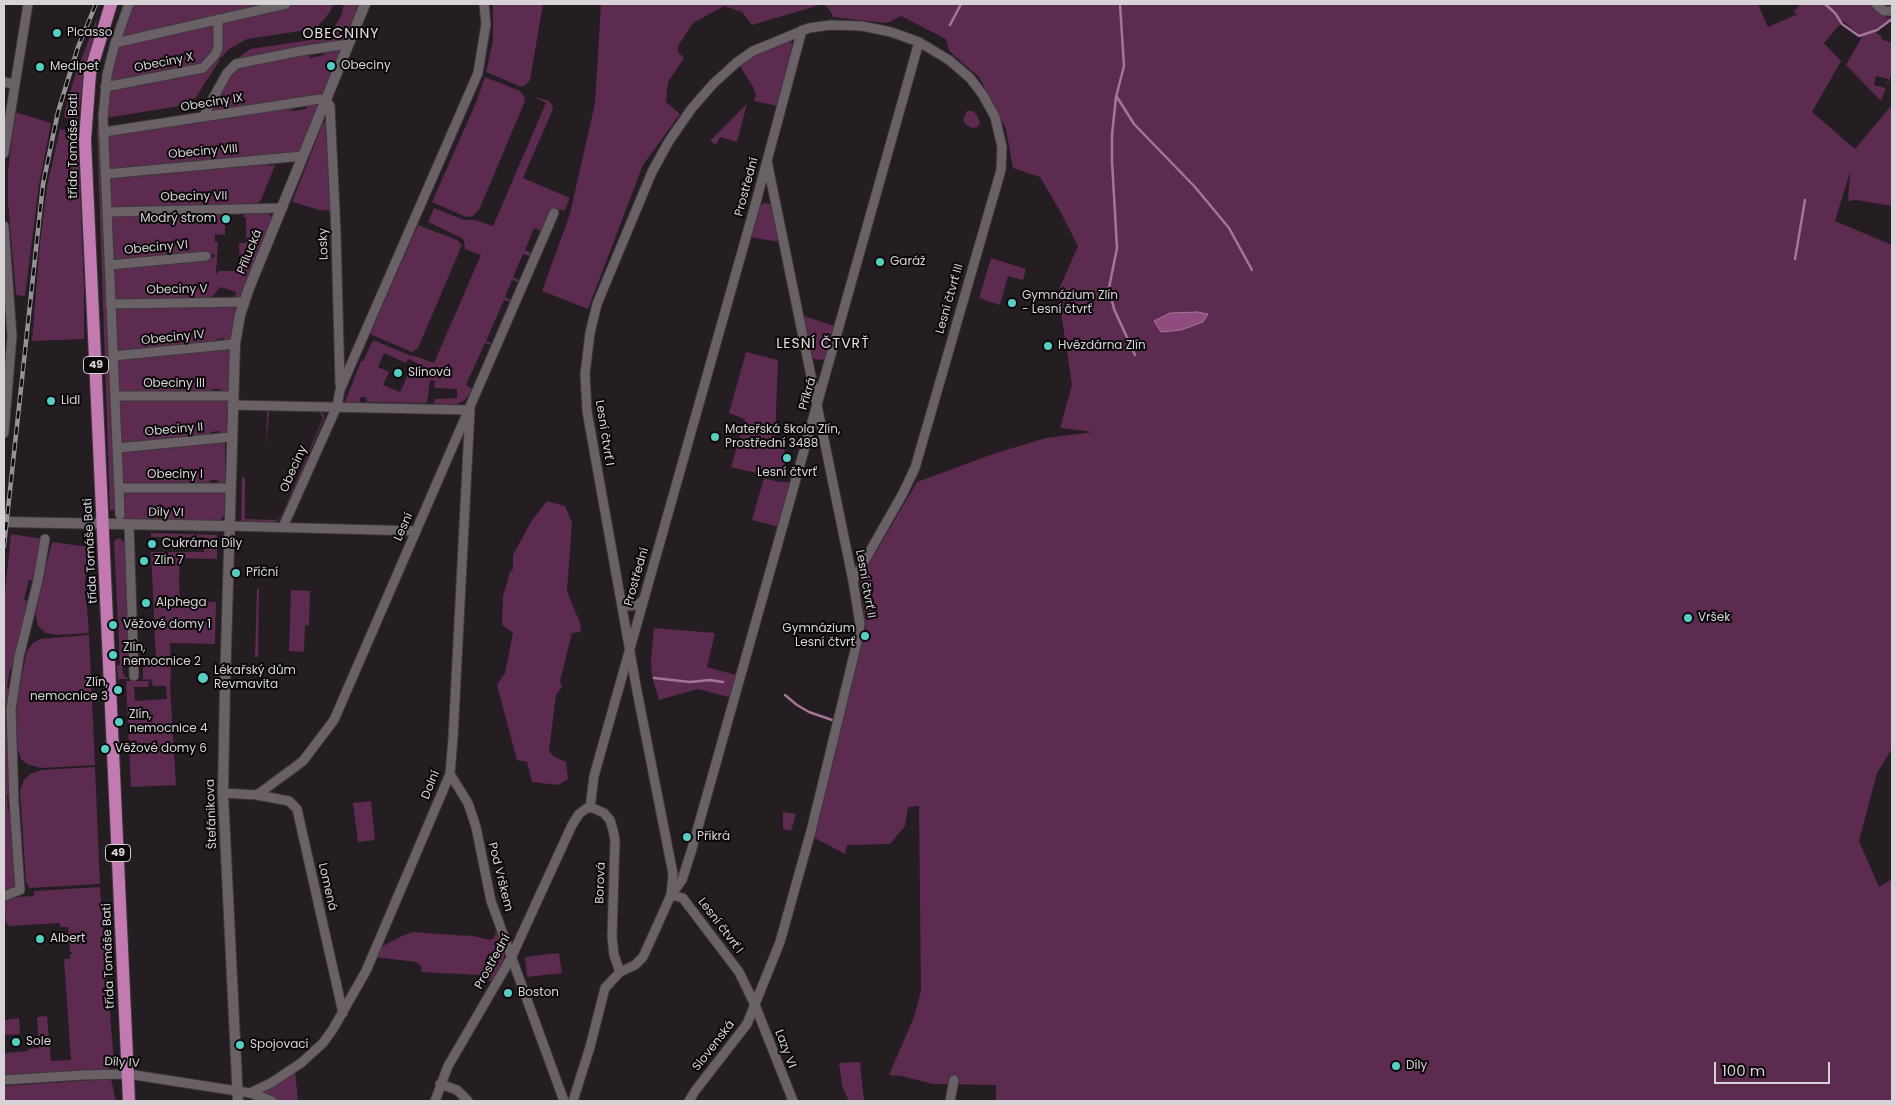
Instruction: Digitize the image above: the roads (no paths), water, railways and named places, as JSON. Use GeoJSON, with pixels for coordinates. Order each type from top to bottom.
{"type":"FeatureCollection","features":[{"type":"Feature","properties":{"kind":"main road","name":"třída Tomáše Bati"},"geometry":{"type":"LineString","coordinates":[[111,4],[92,63],[88,87],[86,129],[87,186],[129,1101]]}},
{"type":"Feature","properties":{"kind":"street"},"geometry":{"type":"LineString","coordinates":[[4,153],[28,4]]}},
{"type":"Feature","properties":{"kind":"street"},"geometry":{"type":"LineString","coordinates":[[120,515],[116,396],[110,304],[104,117],[105,87],[115,43],[129,4]]}},
{"type":"Feature","properties":{"kind":"street"},"geometry":{"type":"LineString","coordinates":[[115,43],[286,4]]}},
{"type":"Feature","properties":{"kind":"street","name":"Přílucká"},"geometry":{"type":"LineString","coordinates":[[229,526],[235,344],[244,302],[365,4]]}},
{"type":"Feature","properties":{"kind":"street","name":"Obeciny"},"geometry":{"type":"LineString","coordinates":[[283,527],[337,406],[340,390],[478,73],[486,24],[484,4]]}},
{"type":"Feature","properties":{"kind":"street"},"geometry":{"type":"LineString","coordinates":[[1876,4],[1884,11],[1892,11]]}},
{"type":"Feature","properties":{"kind":"street","name":"Obeciny X"},"geometry":{"type":"LineString","coordinates":[[105,87],[203,68],[215,55],[218,48],[218,19]]}},
{"type":"Feature","properties":{"kind":"street","name":"Lesní čtvrť I"},"geometry":{"type":"LineString","coordinates":[[755,1005],[739,972],[685,901],[679,896],[670,894],[673,874],[670,856],[637,691],[587,411],[585,390],[586,361],[594,313],[652,172],[683,120],[713,84],[736,63],[760,47],[802,30],[831,25],[862,26],[891,32],[919,42]]}},
{"type":"Feature","properties":{"kind":"street","name":"Prostřední"},"geometry":{"type":"LineString","coordinates":[[435,1101],[448,1066],[511,958],[574,820],[581,811],[590,808],[594,776],[756,202],[802,30]]}},
{"type":"Feature","properties":{"kind":"street","name":"Příkrá"},"geometry":{"type":"LineString","coordinates":[[572,1101],[590,1047],[603,990],[620,972],[636,965],[643,957],[670,894],[682,880],[690,858],[919,42]]}},
{"type":"Feature","properties":{"kind":"street","name":"Lesní čtvrť III"},"geometry":{"type":"LineString","coordinates":[[853,581],[902,495],[915,468],[1002,161],[1002,147],[998,124],[993,111],[980,90],[947,59],[919,42]]}},
{"type":"Feature","properties":{"kind":"street"},"geometry":{"type":"LineString","coordinates":[[205,116],[206,110],[227,73],[236,64],[348,44]]}},
{"type":"Feature","properties":{"kind":"street"},"geometry":{"type":"LineString","coordinates":[[4,82],[14,84]]}},
{"type":"Feature","properties":{"kind":"street","name":"Obeciny IX"},"geometry":{"type":"LineString","coordinates":[[104,132],[320,99],[325,100]]}},
{"type":"Feature","properties":{"kind":"street","name":"Losky"},"geometry":{"type":"LineString","coordinates":[[325,100],[330,106],[336,233],[340,390]]}},
{"type":"Feature","properties":{"kind":"street","name":"Obeciny VIII"},"geometry":{"type":"LineString","coordinates":[[106,174],[303,156]]}},
{"type":"Feature","properties":{"kind":"street","name":"Lesní čtvrť II"},"geometry":{"type":"LineString","coordinates":[[755,1005],[780,942],[810,837],[860,624],[853,581],[767,162]]}},
{"type":"Feature","properties":{"kind":"street"},"geometry":{"type":"LineString","coordinates":[[756,202],[766,199],[775,204]]}},
{"type":"Feature","properties":{"kind":"street","name":"Obeciny VII"},"geometry":{"type":"LineString","coordinates":[[107,212],[282,208]]}},
{"type":"Feature","properties":{"kind":"street","name":"Lesní"},"geometry":{"type":"LineString","coordinates":[[257,795],[303,761],[334,720],[554,213]]}},
{"type":"Feature","properties":{"kind":"street"},"geometry":{"type":"LineString","coordinates":[[4,226],[10,376],[4,433]]}},
{"type":"Feature","properties":{"kind":"street","name":"Obeciny VI"},"geometry":{"type":"LineString","coordinates":[[109,265],[206,256]]}},
{"type":"Feature","properties":{"kind":"street","name":"Obeciny V"},"geometry":{"type":"LineString","coordinates":[[110,304],[244,302]]}},
{"type":"Feature","properties":{"kind":"street","name":"Obeciny IV"},"geometry":{"type":"LineString","coordinates":[[113,356],[235,344]]}},
{"type":"Feature","properties":{"kind":"street","name":"Obeciny III"},"geometry":{"type":"LineString","coordinates":[[116,396],[232,401]]}},
{"type":"Feature","properties":{"kind":"street"},"geometry":{"type":"LineString","coordinates":[[232,401],[470,410]]}},
{"type":"Feature","properties":{"kind":"street","name":"Dolní"},"geometry":{"type":"LineString","coordinates":[[250,1093],[286,1073],[312,1054],[323,1043],[343,1014],[366,971],[450,774],[470,410]]}},
{"type":"Feature","properties":{"kind":"street","name":"Obeciny II"},"geometry":{"type":"LineString","coordinates":[[118,448],[232,437]]}},
{"type":"Feature","properties":{"kind":"street","name":"Obeciny I"},"geometry":{"type":"LineString","coordinates":[[119,488],[230,488]]}},
{"type":"Feature","properties":{"kind":"street","name":"Díly VI"},"geometry":{"type":"LineString","coordinates":[[4,522],[229,526]]}},
{"type":"Feature","properties":{"kind":"street"},"geometry":{"type":"LineString","coordinates":[[129,525],[134,676]]}},
{"type":"Feature","properties":{"kind":"street"},"geometry":{"type":"LineString","coordinates":[[229,526],[416,531]]}},
{"type":"Feature","properties":{"kind":"street","name":"Štefánikova"},"geometry":{"type":"LineString","coordinates":[[229,526],[223,793],[238,1097]]}},
{"type":"Feature","properties":{"kind":"street"},"geometry":{"type":"LineString","coordinates":[[4,896],[20,890],[11,709],[19,657],[46,539]]}},
{"type":"Feature","properties":{"kind":"street"},"geometry":{"type":"LineString","coordinates":[[621,598],[624,604],[631,606],[639,604],[643,600]]}},
{"type":"Feature","properties":{"kind":"street"},"geometry":{"type":"LineString","coordinates":[[619,689],[631,686],[637,691]]}},
{"type":"Feature","properties":{"kind":"street","name":"Pod Vrškem"},"geometry":{"type":"LineString","coordinates":[[450,774],[468,803],[476,827],[491,901],[564,1101]]}},
{"type":"Feature","properties":{"kind":"street"},"geometry":{"type":"LineString","coordinates":[[223,793],[257,795]]}},
{"type":"Feature","properties":{"kind":"street","name":"Lomená"},"geometry":{"type":"LineString","coordinates":[[257,795],[290,801],[297,809],[343,1014]]}},
{"type":"Feature","properties":{"kind":"street","name":"Borová"},"geometry":{"type":"LineString","coordinates":[[590,808],[604,813],[610,820],[613,830],[615,848],[612,937],[614,955],[620,972]]}},
{"type":"Feature","properties":{"kind":"street"},"geometry":{"type":"LineString","coordinates":[[670,856],[676,862],[690,858]]}},
{"type":"Feature","properties":{"kind":"street","name":"Slovenská"},"geometry":{"type":"LineString","coordinates":[[689,1101],[747,1024],[755,1005]]}},
{"type":"Feature","properties":{"kind":"street","name":"Lazy VI"},"geometry":{"type":"LineString","coordinates":[[755,1005],[793,1101]]}},
{"type":"Feature","properties":{"kind":"street","name":"Díly IV"},"geometry":{"type":"LineString","coordinates":[[4,1080],[128,1074],[238,1097]]}},
{"type":"Feature","properties":{"kind":"street"},"geometry":{"type":"LineString","coordinates":[[950,1101],[954,1080]]}},
{"type":"Feature","properties":{"kind":"street"},"geometry":{"type":"LineString","coordinates":[[440,1084],[457,1090],[468,1101]]}},
{"type":"Feature","properties":{"kind":"street"},"geometry":{"type":"LineString","coordinates":[[238,1097],[250,1093],[272,1101]]}},
{"type":"Feature","properties":{"kind":"waterway"},"geometry":{"type":"LineString","coordinates":[[950,25],[961,4]]}},
{"type":"Feature","properties":{"kind":"waterway"},"geometry":{"type":"LineString","coordinates":[[1120,4],[1124,66],[1116,97],[1112,135],[1117,248],[1109,288],[1114,309],[1135,355]]}},
{"type":"Feature","properties":{"kind":"waterway"},"geometry":{"type":"LineString","coordinates":[[1825,4],[1835,13],[1842,24],[1859,36],[1877,30],[1892,19]]}},
{"type":"Feature","properties":{"kind":"waterway"},"geometry":{"type":"LineString","coordinates":[[1117,97],[1134,124],[1195,187],[1229,228],[1252,270]]}},
{"type":"Feature","properties":{"kind":"waterway"},"geometry":{"type":"LineString","coordinates":[[1795,259],[1805,200]]}},
{"type":"Feature","properties":{"kind":"waterway"},"geometry":{"type":"LineString","coordinates":[[654,678],[690,682],[710,680],[723,682]]}},
{"type":"Feature","properties":{"kind":"waterway"},"geometry":{"type":"LineString","coordinates":[[785,695],[809,712],[835,721]]}},
{"type":"Feature","properties":{"kind":"railway"},"geometry":{"type":"LineString","coordinates":[[4,546],[43,184],[58,112],[78,47],[96,4]]}},
{"type":"Feature","properties":{"kind":"place","name":"Picasso"},"geometry":{"type":"Point","coordinates":[57,33]}},
{"type":"Feature","properties":{"kind":"place","name":"Obeciny"},"geometry":{"type":"Point","coordinates":[331,66]}},
{"type":"Feature","properties":{"kind":"place","name":"Medipet"},"geometry":{"type":"Point","coordinates":[40,67]}},
{"type":"Feature","properties":{"kind":"place","name":"Modrý strom"},"geometry":{"type":"Point","coordinates":[226,219]}},
{"type":"Feature","properties":{"kind":"place","name":"Garáž"},"geometry":{"type":"Point","coordinates":[880,262]}},
{"type":"Feature","properties":{"kind":"place","name":"Gymnázium Zlín - Lesní čtvrť"},"geometry":{"type":"Point","coordinates":[1012,303]}},
{"type":"Feature","properties":{"kind":"place","name":"Hvězdárna Zlín"},"geometry":{"type":"Point","coordinates":[1048,346]}},
{"type":"Feature","properties":{"kind":"place","name":"Slínová"},"geometry":{"type":"Point","coordinates":[398,373]}},
{"type":"Feature","properties":{"kind":"place","name":"Lidl"},"geometry":{"type":"Point","coordinates":[51,401]}},
{"type":"Feature","properties":{"kind":"place","name":"Mateřská škola Zlín, Prostřední 3488"},"geometry":{"type":"Point","coordinates":[715,437]}},
{"type":"Feature","properties":{"kind":"place","name":"Lesní čtvrť"},"geometry":{"type":"Point","coordinates":[787,458]}},
{"type":"Feature","properties":{"kind":"place","name":"Cukrárna Díly"},"geometry":{"type":"Point","coordinates":[152,544]}},
{"type":"Feature","properties":{"kind":"place","name":"Zlín 7"},"geometry":{"type":"Point","coordinates":[144,561]}},
{"type":"Feature","properties":{"kind":"place","name":"Příční"},"geometry":{"type":"Point","coordinates":[236,573]}},
{"type":"Feature","properties":{"kind":"place","name":"Alphega"},"geometry":{"type":"Point","coordinates":[146,603]}},
{"type":"Feature","properties":{"kind":"place","name":"Vršek"},"geometry":{"type":"Point","coordinates":[1688,618]}},
{"type":"Feature","properties":{"kind":"place","name":"Věžové domy 1"},"geometry":{"type":"Point","coordinates":[113,625]}},
{"type":"Feature","properties":{"kind":"place","name":"Gymnázium Lesní čtvrť"},"geometry":{"type":"Point","coordinates":[865,636]}},
{"type":"Feature","properties":{"kind":"place","name":"Zlín, nemocnice 2"},"geometry":{"type":"Point","coordinates":[113,655]}},
{"type":"Feature","properties":{"kind":"place","name":"Lékařský dům Revmavita"},"geometry":{"type":"Point","coordinates":[203,678]}},
{"type":"Feature","properties":{"kind":"place","name":"Zlín, nemocnice 3"},"geometry":{"type":"Point","coordinates":[118,690]}},
{"type":"Feature","properties":{"kind":"place","name":"Zlín, nemocnice 4"},"geometry":{"type":"Point","coordinates":[119,722]}},
{"type":"Feature","properties":{"kind":"place","name":"Věžové domy 6"},"geometry":{"type":"Point","coordinates":[105,749]}},
{"type":"Feature","properties":{"kind":"place","name":"Příkrá"},"geometry":{"type":"Point","coordinates":[687,837]}},
{"type":"Feature","properties":{"kind":"place","name":"Albert"},"geometry":{"type":"Point","coordinates":[40,939]}},
{"type":"Feature","properties":{"kind":"place","name":"Boston"},"geometry":{"type":"Point","coordinates":[508,993]}},
{"type":"Feature","properties":{"kind":"place","name":"Sole"},"geometry":{"type":"Point","coordinates":[16,1042]}},
{"type":"Feature","properties":{"kind":"place","name":"Spojovací"},"geometry":{"type":"Point","coordinates":[240,1045]}},
{"type":"Feature","properties":{"kind":"place","name":"Díly"},"geometry":{"type":"Point","coordinates":[1396,1066]}},
{"type":"Feature","properties":{"kind":"district","name":"OBECNINY"},"geometry":{"type":"Point","coordinates":[341,34]}},
{"type":"Feature","properties":{"kind":"district","name":"LESNÍ ČTVRŤ"},"geometry":{"type":"Point","coordinates":[823,344]}}]}
